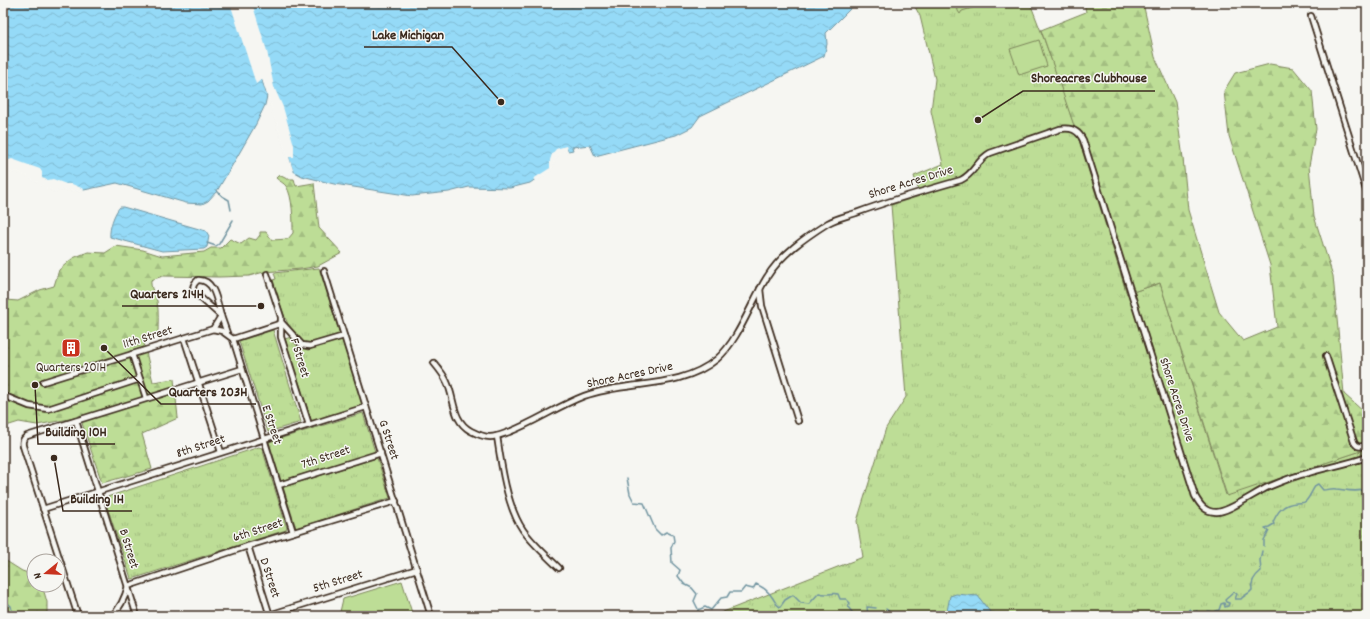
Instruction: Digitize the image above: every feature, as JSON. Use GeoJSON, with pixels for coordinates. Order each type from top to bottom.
{"type":"FeatureCollection","features":[{"type":"Feature","properties":{"kind":"street"},"geometry":{"type":"LineString","coordinates":[[1311,16],[1367,193]]}},
{"type":"Feature","properties":{"kind":"street","name":"Shore Acres Drive"},"geometry":{"type":"LineString","coordinates":[[434,363],[447,380],[453,406],[462,423],[469,430],[490,437],[520,428],[594,392],[670,380],[698,370],[717,359],[729,345],[760,289],[778,261],[803,240],[829,222],[872,207],[961,180],[968,176],[982,158],[990,153],[1060,129],[1071,128],[1080,134],[1083,140],[1185,465],[1199,504],[1210,512],[1217,513],[1226,511],[1250,496],[1291,478],[1355,462],[1367,457]]}},
{"type":"Feature","properties":{"kind":"street","name":"G Street"},"geometry":{"type":"LineString","coordinates":[[324,271],[431,616]]}},
{"type":"Feature","properties":{"kind":"street","name":"F Street"},"geometry":{"type":"LineString","coordinates":[[268,274],[281,317],[281,338],[309,425]]}},
{"type":"Feature","properties":{"kind":"street"},"geometry":{"type":"LineString","coordinates":[[221,316],[194,292],[194,283],[198,280],[204,280],[211,285],[227,333]]}},
{"type":"Feature","properties":{"kind":"street"},"geometry":{"type":"LineString","coordinates":[[760,289],[762,306],[798,421]]}},
{"type":"Feature","properties":{"kind":"street"},"geometry":{"type":"LineString","coordinates":[[213,329],[221,316]]}},
{"type":"Feature","properties":{"kind":"street"},"geometry":{"type":"LineString","coordinates":[[233,339],[282,323],[302,345],[310,346],[344,336]]}},
{"type":"Feature","properties":{"kind":"street","name":"E Street"},"geometry":{"type":"LineString","coordinates":[[213,329],[218,329],[227,333],[233,339],[293,532]]}},
{"type":"Feature","properties":{"kind":"street","name":"11th Street"},"geometry":{"type":"LineString","coordinates":[[43,382],[213,329]]}},
{"type":"Feature","properties":{"kind":"street"},"geometry":{"type":"LineString","coordinates":[[184,338],[221,452]]}},
{"type":"Feature","properties":{"kind":"street"},"geometry":{"type":"LineString","coordinates":[[132,354],[146,398]]}},
{"type":"Feature","properties":{"kind":"street"},"geometry":{"type":"LineString","coordinates":[[1326,356],[1354,442],[1357,446],[1361,447],[1367,445]]}},
{"type":"Feature","properties":{"kind":"street"},"geometry":{"type":"LineString","coordinates":[[78,616],[22,442],[27,436],[242,369]]}},
{"type":"Feature","properties":{"kind":"street"},"geometry":{"type":"LineString","coordinates":[[3,396],[29,406],[48,409],[140,379]]}},
{"type":"Feature","properties":{"kind":"street","name":"8th Street"},"geometry":{"type":"LineString","coordinates":[[43,509],[366,407]]}},
{"type":"Feature","properties":{"kind":"street","name":"B Street"},"geometry":{"type":"LineString","coordinates":[[76,420],[137,616]]}},
{"type":"Feature","properties":{"kind":"street"},"geometry":{"type":"LineString","coordinates":[[497,436],[502,469],[517,519],[524,531],[559,568]]}},
{"type":"Feature","properties":{"kind":"street","name":"7th Street"},"geometry":{"type":"LineString","coordinates":[[279,485],[380,453]]}},
{"type":"Feature","properties":{"kind":"street","name":"6th Street"},"geometry":{"type":"LineString","coordinates":[[128,586],[248,546],[396,501]]}},
{"type":"Feature","properties":{"kind":"street","name":"D Street"},"geometry":{"type":"LineString","coordinates":[[248,546],[269,616]]}},
{"type":"Feature","properties":{"kind":"street","name":"5th Street"},"geometry":{"type":"LineString","coordinates":[[269,616],[417,569]]}},
{"type":"Feature","properties":{"kind":"street"},"geometry":{"type":"LineString","coordinates":[[112,616],[118,611],[124,601],[128,586]]}},
{"type":"Feature","properties":{"kind":"green space"},"geometry":{"type":"Polygon","coordinates":[[[913,3],[1030,3],[1069,111],[1127,294],[1160,283],[1226,495],[1367,449],[1367,616],[713,616],[863,557],[857,521],[886,428],[906,397],[891,205],[920,196],[914,176],[943,164],[931,111],[935,79],[920,16],[913,3]]]}},
{"type":"Feature","properties":{"kind":"green space"},"geometry":{"type":"Polygon","coordinates":[[[955,3],[990,3],[991,5],[987,6],[985,4],[962,11],[960,14],[955,3]]]}},
{"type":"Feature","properties":{"kind":"green space"},"geometry":{"type":"Polygon","coordinates":[[[1084,3],[1143,3],[1155,57],[1175,102],[1183,158],[1188,210],[1219,312],[1243,341],[1277,327],[1270,265],[1229,136],[1224,91],[1235,73],[1270,64],[1293,68],[1312,91],[1316,129],[1309,166],[1314,216],[1333,276],[1344,394],[1365,413],[1367,412],[1367,449],[1227,496],[1160,283],[1127,294],[1079,140],[1041,30],[1086,12],[1084,3]]]}},
{"type":"Feature","properties":{"kind":"green space"},"geometry":{"type":"Polygon","coordinates":[[[1039,40],[1047,66],[1019,75],[1010,49],[1039,40]]]}},
{"type":"Feature","properties":{"kind":"green space"},"geometry":{"type":"Polygon","coordinates":[[[279,175],[287,179],[294,179],[296,186],[314,183],[319,228],[342,253],[318,266],[301,269],[264,272],[249,276],[163,276],[151,280],[151,286],[158,305],[158,334],[143,339],[153,382],[174,379],[178,418],[142,434],[152,469],[102,483],[80,417],[37,425],[19,422],[3,427],[3,301],[18,301],[40,290],[54,286],[59,270],[73,258],[88,252],[105,253],[116,246],[143,250],[162,256],[204,252],[211,248],[221,248],[230,239],[241,244],[249,238],[256,240],[260,235],[260,232],[266,232],[272,240],[288,239],[293,233],[293,215],[288,190],[284,184],[276,178],[279,175]]]}},
{"type":"Feature","properties":{"kind":"green space"},"geometry":{"type":"Polygon","coordinates":[[[319,268],[340,334],[310,344],[303,342],[296,337],[290,329],[281,307],[273,280],[276,279],[274,273],[319,268]]]}},
{"type":"Feature","properties":{"kind":"green space"},"geometry":{"type":"Polygon","coordinates":[[[273,330],[301,422],[268,432],[239,341],[273,330]]]}},
{"type":"Feature","properties":{"kind":"green space"},"geometry":{"type":"Polygon","coordinates":[[[291,337],[299,347],[308,350],[342,339],[363,406],[312,422],[285,339],[291,337]]]}},
{"type":"Feature","properties":{"kind":"green space"},"geometry":{"type":"Polygon","coordinates":[[[363,413],[375,452],[281,481],[269,442],[363,413]]]}},
{"type":"Feature","properties":{"kind":"green space"},"geometry":{"type":"Polygon","coordinates":[[[259,447],[262,448],[287,528],[286,530],[132,579],[104,498],[259,447]]]}},
{"type":"Feature","properties":{"kind":"green space"},"geometry":{"type":"Polygon","coordinates":[[[377,458],[390,498],[296,528],[283,487],[377,458]]]}},
{"type":"Feature","properties":{"kind":"green space"},"geometry":{"type":"Polygon","coordinates":[[[3,559],[26,572],[26,593],[44,593],[47,602],[47,616],[3,616],[3,559]]]}},
{"type":"Feature","properties":{"kind":"green space"},"geometry":{"type":"Polygon","coordinates":[[[402,581],[413,616],[339,616],[343,599],[402,581]]]}},
{"type":"Feature","properties":{"kind":"water"},"geometry":{"type":"Polygon","coordinates":[[[3,3],[859,3],[853,6],[826,33],[827,44],[824,56],[700,116],[692,127],[676,135],[595,156],[590,145],[572,147],[573,150],[568,151],[567,148],[555,154],[550,169],[530,183],[510,188],[469,187],[449,192],[412,196],[334,184],[302,176],[293,171],[246,18],[243,19],[267,96],[265,105],[256,124],[217,191],[208,201],[202,204],[186,203],[117,183],[84,190],[74,189],[15,170],[3,173],[3,3]]]}},
{"type":"Feature","properties":{"kind":"water"},"geometry":{"type":"Polygon","coordinates":[[[120,207],[206,231],[209,236],[207,247],[204,249],[162,251],[110,237],[112,221],[120,207]]]}},
{"type":"Feature","properties":{"kind":"water"},"geometry":{"type":"Polygon","coordinates":[[[956,594],[978,596],[990,612],[995,613],[995,616],[946,616],[950,596],[956,594]]]}},
{"type":"Feature","properties":{"kind":"pier"},"geometry":{"type":"Polygon","coordinates":[[[230,3],[252,3],[267,51],[274,87],[283,107],[294,145],[294,157],[289,157],[294,173],[292,173],[262,79],[256,84],[230,3]]]}},
{"type":"Feature","properties":{"kind":"pier"},"geometry":{"type":"Polygon","coordinates":[[[566,146],[569,153],[566,151],[557,156],[552,170],[536,181],[533,179],[550,168],[550,160],[556,149],[566,146]]]}},
{"type":"Feature","properties":{"kind":"pier"},"geometry":{"type":"Polygon","coordinates":[[[12,159],[40,169],[42,172],[42,178],[48,180],[53,179],[84,189],[83,191],[79,192],[65,190],[55,192],[22,174],[15,172],[4,175],[3,162],[12,159]]]}},
{"type":"Feature","properties":{"kind":"waterway"},"geometry":{"type":"LineString","coordinates":[[216,190],[229,200],[231,210]]}},
{"type":"Feature","properties":{"kind":"waterway"},"geometry":{"type":"LineString","coordinates":[[207,243],[216,246],[219,244],[233,220]]}},
{"type":"Feature","properties":{"kind":"waterway"},"geometry":{"type":"LineString","coordinates":[[627,478],[630,494],[634,502],[644,503],[655,529],[661,535],[666,532],[673,535],[674,541],[671,548],[672,563],[680,570],[678,576],[684,584],[692,588],[697,594],[694,601],[698,609]]}},
{"type":"Feature","properties":{"kind":"waterway"},"geometry":{"type":"LineString","coordinates":[[1264,546],[1264,540],[1269,531],[1265,528],[1274,524],[1273,522],[1279,511],[1288,505],[1305,502],[1316,485],[1318,484],[1323,490],[1334,489],[1355,491],[1367,489]]}},
{"type":"Feature","properties":{"kind":"waterway"},"geometry":{"type":"LineString","coordinates":[[1208,611],[1214,612],[1219,610],[1221,604],[1224,603],[1225,607],[1228,606],[1229,603],[1225,600],[1234,592],[1237,594],[1235,599],[1241,599],[1252,590],[1254,579],[1261,571],[1260,560],[1262,551]]}},
{"type":"Feature","properties":{"kind":"waterway"},"geometry":{"type":"LineString","coordinates":[[697,616],[698,610],[705,607],[711,610],[721,598],[727,597],[730,592],[741,592],[745,587],[753,589],[756,584],[767,591],[776,604],[780,607],[785,600],[793,595],[801,603],[809,604],[819,593],[838,594],[840,599],[846,599],[850,603],[848,607],[855,616]]}},
{"type":"Feature","properties":{"kind":"waterway"},"geometry":{"type":"LineString","coordinates":[[3,599],[11,606],[13,616]]}},
{"type":"Feature","properties":{"kind":"waterway"},"geometry":{"type":"LineString","coordinates":[[868,616],[867,607],[876,608]]}},
{"type":"Feature","properties":{"kind":"waterway"},"geometry":{"type":"LineString","coordinates":[[886,609],[895,616]]}},
{"type":"Feature","properties":{"kind":"waterway"},"geometry":{"type":"LineString","coordinates":[[1189,616],[1188,613],[1190,609],[1193,613],[1197,611]]}},
{"type":"Feature","properties":{"kind":"place","name":"Lake Michigan"},"geometry":{"type":"Point","coordinates":[501,102]}},
{"type":"Feature","properties":{"kind":"place","name":"Shoreacres Clubhouse"},"geometry":{"type":"Point","coordinates":[978,120]}},
{"type":"Feature","properties":{"kind":"place","name":"Quarters 214H"},"geometry":{"type":"Point","coordinates":[261,306]}},
{"type":"Feature","properties":{"kind":"place","name":"Quarters 201H"},"geometry":{"type":"Point","coordinates":[71,348]}},
{"type":"Feature","properties":{"kind":"place","name":"Quarters 203H"},"geometry":{"type":"Point","coordinates":[104,348]}},
{"type":"Feature","properties":{"kind":"place","name":"Building 10H"},"geometry":{"type":"Point","coordinates":[35,385]}},
{"type":"Feature","properties":{"kind":"place","name":"Building 1H"},"geometry":{"type":"Point","coordinates":[54,458]}}]}
